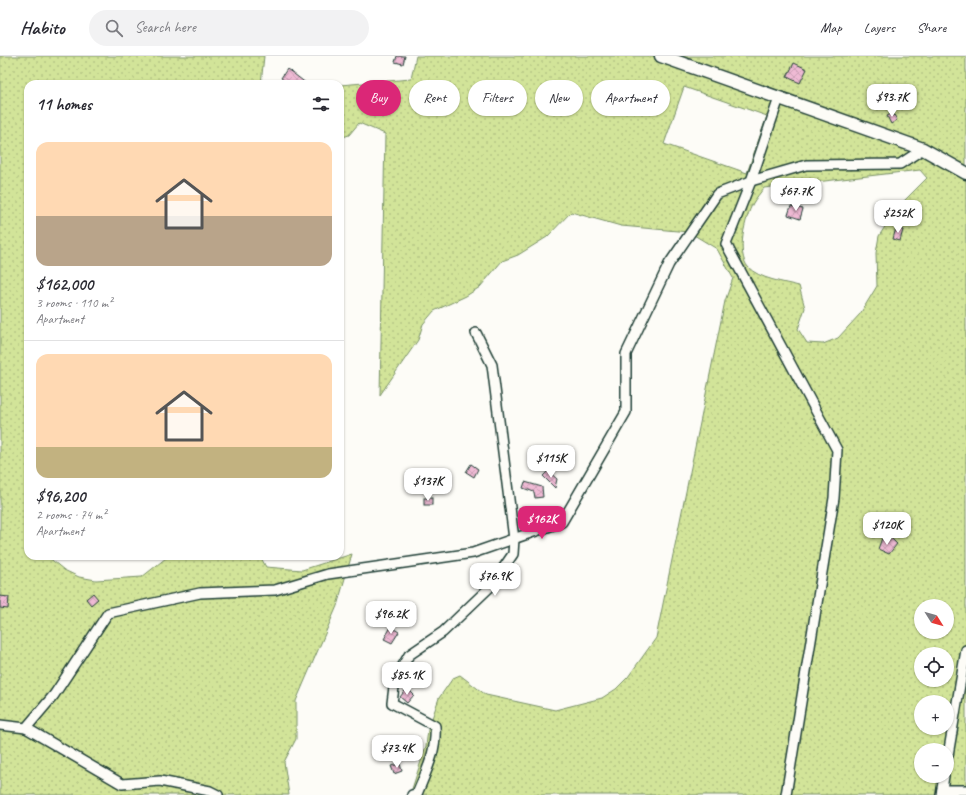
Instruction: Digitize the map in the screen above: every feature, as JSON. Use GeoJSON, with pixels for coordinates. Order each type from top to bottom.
{"type":"FeatureCollection","features":[{"type":"Feature","properties":{"kind":"street"},"geometry":{"type":"LineString","coordinates":[[661,56],[923,149],[966,173]]}},
{"type":"Feature","properties":{"kind":"street"},"geometry":{"type":"LineString","coordinates":[[779,98],[726,244],[837,450],[834,498],[786,795]]}},
{"type":"Feature","properties":{"kind":"street"},"geometry":{"type":"LineString","coordinates":[[26,728],[54,695],[108,612],[200,593],[275,590],[328,574],[473,553],[562,522],[626,412],[626,354],[669,264],[717,194],[750,181],[806,165],[900,164],[923,149]]}},
{"type":"Feature","properties":{"kind":"street"},"geometry":{"type":"LineString","coordinates":[[412,795],[417,794],[430,762],[436,741],[434,726],[392,703],[395,679],[409,655],[443,632],[491,586],[513,554],[514,539],[492,365],[476,333]]}},
{"type":"Feature","properties":{"kind":"street"},"geometry":{"type":"LineString","coordinates":[[950,743],[966,650]]}},
{"type":"Feature","properties":{"kind":"street"},"geometry":{"type":"LineString","coordinates":[[0,725],[26,728],[122,784],[160,781],[210,791],[218,795]]}},
{"type":"Feature","properties":{"kind":"street"},"geometry":{"type":"LineString","coordinates":[[942,792],[966,790]]}},
{"type":"Feature","properties":{"kind":"green space"},"geometry":{"type":"Polygon","coordinates":[[[0,56],[264,56],[261,80],[24,80],[24,560],[52,560],[64,570],[79,577],[96,580],[142,577],[163,560],[262,560],[266,567],[302,570],[333,560],[344,560],[344,557],[352,554],[337,606],[296,701],[296,739],[284,762],[289,795],[0,795],[0,56]]]}},
{"type":"Feature","properties":{"kind":"green space"},"geometry":{"type":"Polygon","coordinates":[[[416,56],[966,56],[966,795],[410,795],[426,746],[428,730],[439,698],[453,678],[460,675],[486,695],[555,710],[602,698],[616,689],[628,677],[656,638],[725,301],[733,278],[717,249],[689,232],[621,226],[571,212],[547,237],[518,255],[502,261],[480,287],[466,296],[434,311],[423,324],[418,340],[380,395],[385,134],[359,123],[349,135],[344,137],[344,85],[356,84],[356,116],[401,116],[401,80],[399,80],[411,79],[416,56]],[[684,87],[664,144],[747,173],[767,116],[684,87]],[[920,170],[764,188],[753,203],[747,217],[743,235],[742,245],[744,261],[748,267],[758,274],[772,280],[799,286],[805,308],[798,329],[807,343],[823,344],[838,338],[860,314],[877,286],[876,253],[879,236],[897,208],[927,178],[920,170]]]}},
{"type":"Feature","properties":{"kind":"building"},"geometry":{"type":"Polygon","coordinates":[[[397,56],[405,56],[403,64],[395,62],[397,56]]]}},
{"type":"Feature","properties":{"kind":"building"},"geometry":{"type":"Polygon","coordinates":[[[794,63],[807,69],[800,83],[787,77],[794,63]]]}},
{"type":"Feature","properties":{"kind":"building"},"geometry":{"type":"Polygon","coordinates":[[[287,69],[302,80],[284,80],[281,78],[287,69]]]}},
{"type":"Feature","properties":{"kind":"building"},"geometry":{"type":"Polygon","coordinates":[[[893,113],[897,120],[891,124],[887,116],[893,113]]]}},
{"type":"Feature","properties":{"kind":"building"},"geometry":{"type":"Polygon","coordinates":[[[791,206],[803,209],[800,219],[788,215],[791,206]]]}},
{"type":"Feature","properties":{"kind":"building"},"geometry":{"type":"Polygon","coordinates":[[[896,228],[903,230],[900,241],[893,239],[896,228]]]}},
{"type":"Feature","properties":{"kind":"building"},"geometry":{"type":"Polygon","coordinates":[[[471,464],[478,469],[474,477],[466,472],[471,464]]]}},
{"type":"Feature","properties":{"kind":"building"},"geometry":{"type":"Polygon","coordinates":[[[548,471],[557,479],[555,488],[543,476],[548,471]]]}},
{"type":"Feature","properties":{"kind":"building"},"geometry":{"type":"Polygon","coordinates":[[[525,482],[542,487],[543,497],[535,498],[534,492],[523,488],[525,482]]]}},
{"type":"Feature","properties":{"kind":"building"},"geometry":{"type":"Polygon","coordinates":[[[424,498],[432,498],[432,505],[424,505],[424,498]]]}},
{"type":"Feature","properties":{"kind":"building"},"geometry":{"type":"Polygon","coordinates":[[[882,538],[889,541],[891,538],[897,544],[889,554],[878,549],[882,538]]]}},
{"type":"Feature","properties":{"kind":"building"},"geometry":{"type":"Polygon","coordinates":[[[93,593],[98,599],[91,605],[86,599],[93,593]]]}},
{"type":"Feature","properties":{"kind":"building"},"geometry":{"type":"Polygon","coordinates":[[[0,596],[9,597],[8,609],[0,608],[0,596]]]}},
{"type":"Feature","properties":{"kind":"building"},"geometry":{"type":"Polygon","coordinates":[[[391,627],[399,632],[392,643],[384,639],[391,627]]]}},
{"type":"Feature","properties":{"kind":"building"},"geometry":{"type":"Polygon","coordinates":[[[407,688],[414,695],[407,703],[400,697],[407,688]]]}},
{"type":"Feature","properties":{"kind":"building"},"geometry":{"type":"Polygon","coordinates":[[[400,764],[402,771],[394,774],[391,766],[400,764]]]}}]}
